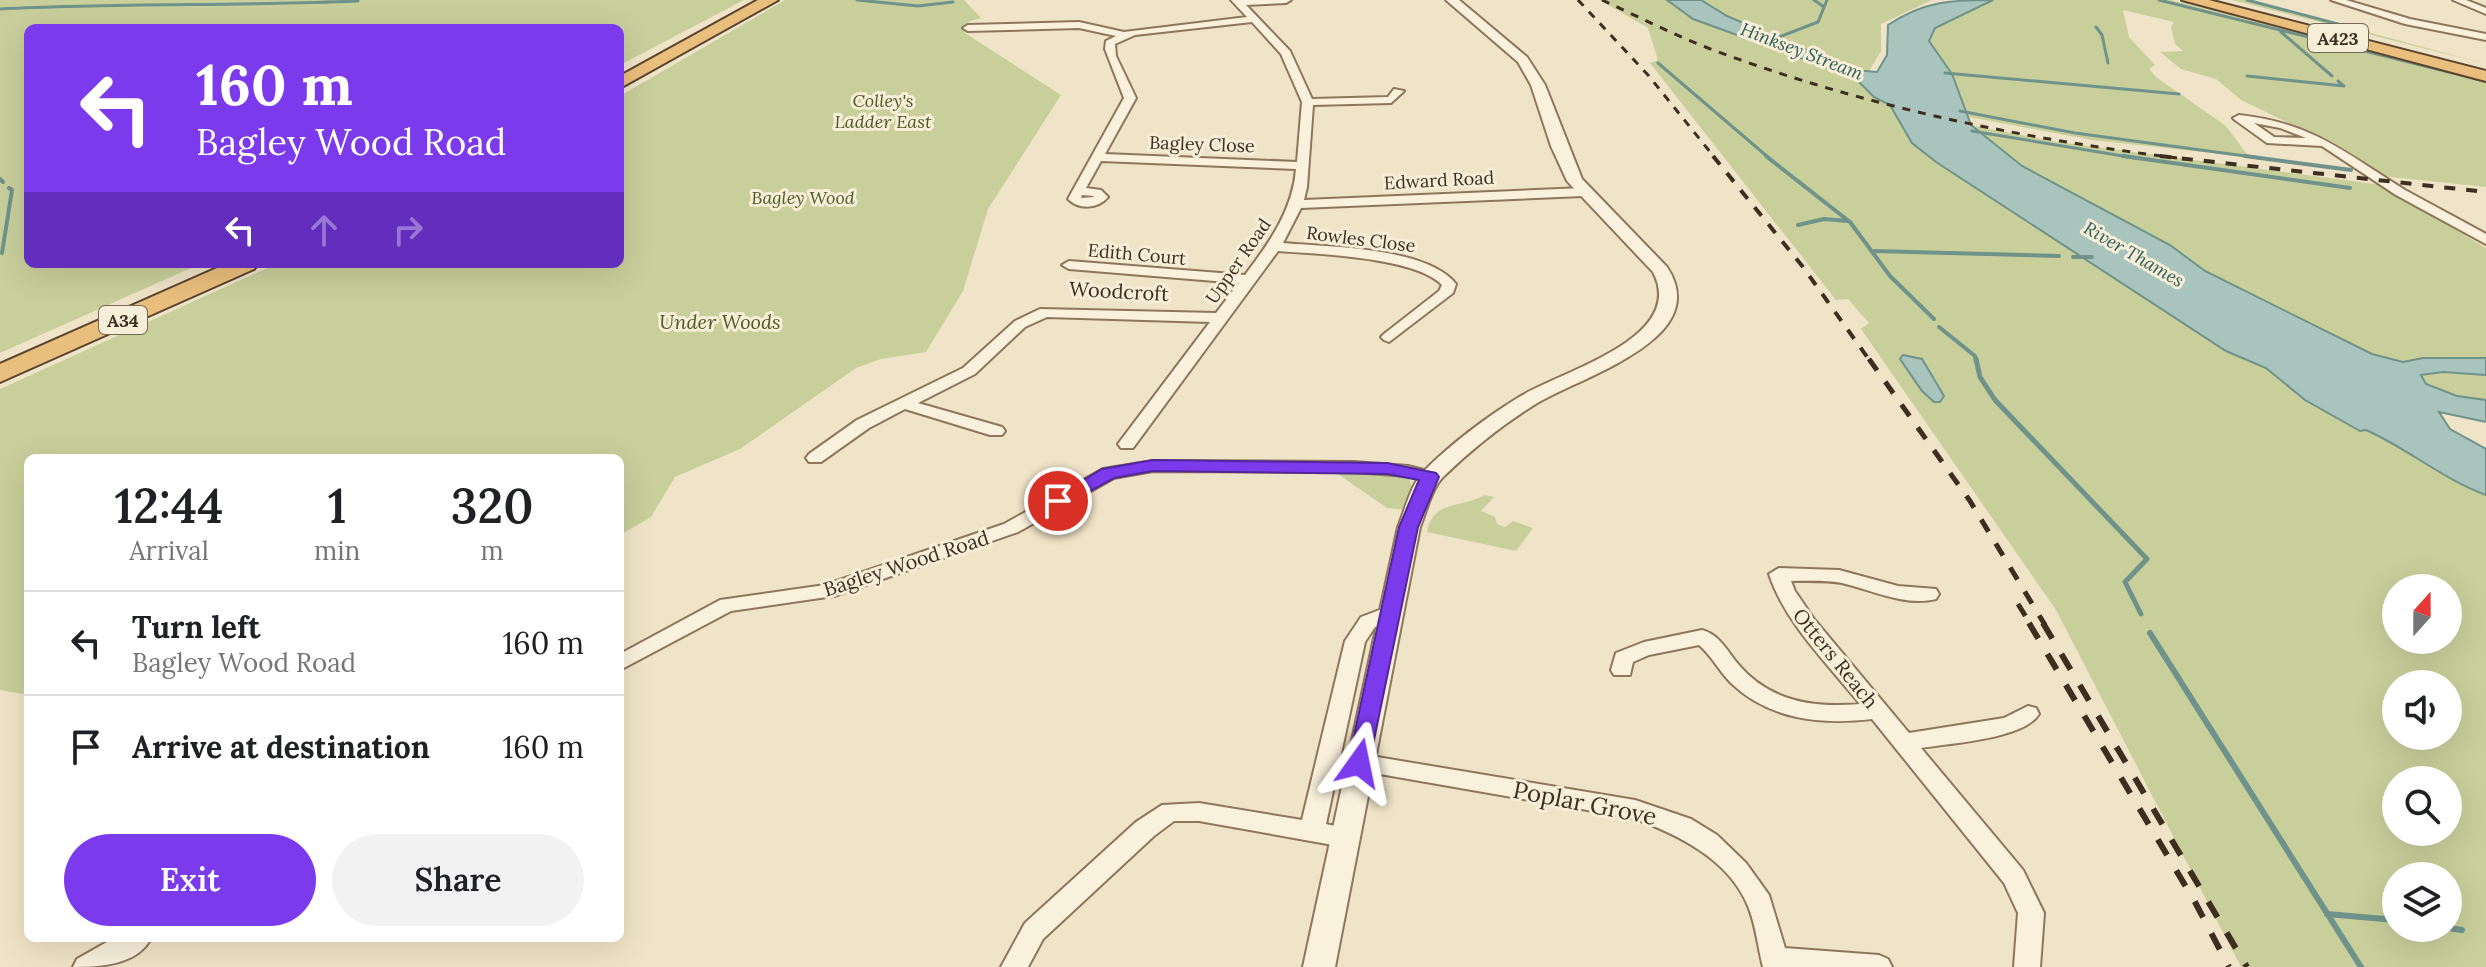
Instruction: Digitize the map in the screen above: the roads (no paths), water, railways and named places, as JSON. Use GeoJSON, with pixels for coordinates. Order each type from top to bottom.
{"type":"FeatureCollection","features":[{"type":"Feature","properties":{"kind":"highway"},"geometry":{"type":"LineString","coordinates":[[624,72],[756,0]]}},
{"type":"Feature","properties":{"kind":"highway"},"geometry":{"type":"LineString","coordinates":[[624,81],[770,0]]}},
{"type":"Feature","properties":{"kind":"highway","name":"A423"},"geometry":{"type":"LineString","coordinates":[[2190,0],[2486,74]]}},
{"type":"Feature","properties":{"kind":"highway","name":"A423"},"geometry":{"type":"LineString","coordinates":[[2210,0],[2486,74]]}},
{"type":"Feature","properties":{"kind":"highway","name":"A34"},"geometry":{"type":"LineString","coordinates":[[0,362],[212,268]]}},
{"type":"Feature","properties":{"kind":"highway","name":"A34"},"geometry":{"type":"LineString","coordinates":[[0,374],[237,268]]}},
{"type":"Feature","properties":{"kind":"street"},"geometry":{"type":"LineString","coordinates":[[1237,1],[1286,0]]}},
{"type":"Feature","properties":{"kind":"street"},"geometry":{"type":"LineString","coordinates":[[1319,967],[1409,527],[1430,477],[1527,400],[1633,348],[1657,327],[1668,310],[1671,292],[1661,267],[1573,179],[1528,68],[1483,24],[1452,0]]}},
{"type":"Feature","properties":{"kind":"street"},"geometry":{"type":"LineString","coordinates":[[2336,0],[2439,29],[2486,37]]}},
{"type":"Feature","properties":{"kind":"street","name":"Upper Road"},"geometry":{"type":"LineString","coordinates":[[1127,444],[1274,246],[1296,204],[1303,166],[1308,102],[1286,53],[1237,1]]}},
{"type":"Feature","properties":{"kind":"street"},"geometry":{"type":"LineString","coordinates":[[2461,1],[2486,1]]}},
{"type":"Feature","properties":{"kind":"street"},"geometry":{"type":"LineString","coordinates":[[2461,1],[2486,11]]}},
{"type":"Feature","properties":{"kind":"street"},"geometry":{"type":"LineString","coordinates":[[2352,5],[2389,2]]}},
{"type":"Feature","properties":{"kind":"street"},"geometry":{"type":"LineString","coordinates":[[968,28],[1079,25],[1123,35],[1254,19]]}},
{"type":"Feature","properties":{"kind":"street"},"geometry":{"type":"LineString","coordinates":[[1078,191],[1130,98],[1125,76],[1108,50],[1110,43],[1123,35]]}},
{"type":"Feature","properties":{"kind":"street"},"geometry":{"type":"LineString","coordinates":[[1308,102],[1391,100],[1398,91]]}},
{"type":"Feature","properties":{"kind":"street"},"geometry":{"type":"LineString","coordinates":[[2324,143],[2271,140],[2239,118],[2284,123],[2324,143],[2486,240]]}},
{"type":"Feature","properties":{"kind":"street","name":"Bagley Close"},"geometry":{"type":"LineString","coordinates":[[1099,157],[1303,166]]}},
{"type":"Feature","properties":{"kind":"street","name":"Edward Road"},"geometry":{"type":"LineString","coordinates":[[1296,204],[1583,192]]}},
{"type":"Feature","properties":{"kind":"street","name":"Rowles Close"},"geometry":{"type":"LineString","coordinates":[[1274,246],[1412,262],[1442,273],[1449,284],[1446,293],[1389,337]]}},
{"type":"Feature","properties":{"kind":"street","name":"Edith Court"},"geometry":{"type":"LineString","coordinates":[[1069,265],[1250,280]]}},
{"type":"Feature","properties":{"kind":"street","name":"Woodcroft"},"geometry":{"type":"LineString","coordinates":[[815,458],[863,424],[969,371],[1020,324],[1045,312],[1220,318]]}},
{"type":"Feature","properties":{"kind":"street"},"geometry":{"type":"LineString","coordinates":[[901,403],[996,431]]}},
{"type":"Feature","properties":{"kind":"street","name":"Bagley Wood Road"},"geometry":{"type":"LineString","coordinates":[[624,661],[727,605],[827,591],[1011,528],[1109,473],[1153,466],[1354,467],[1408,471],[1430,477]]}},
{"type":"Feature","properties":{"kind":"street","name":"Otters Reach"},"geometry":{"type":"LineString","coordinates":[[1929,594],[1898,592],[1839,576],[1779,574],[1785,592],[1807,624],[2014,877],[2031,913],[2027,967]]}},
{"type":"Feature","properties":{"kind":"street"},"geometry":{"type":"LineString","coordinates":[[1312,831],[1355,641],[1368,622],[1390,613]]}},
{"type":"Feature","properties":{"kind":"street"},"geometry":{"type":"LineString","coordinates":[[1622,670],[1623,658],[1644,649],[1702,637],[1751,689],[1790,710],[1844,715],[1878,710]]}},
{"type":"Feature","properties":{"kind":"street"},"geometry":{"type":"LineString","coordinates":[[1905,742],[1944,733],[1977,732],[2009,725],[2028,714]]}},
{"type":"Feature","properties":{"kind":"street","name":"Poplar Grove"},"geometry":{"type":"LineString","coordinates":[[1359,763],[1635,809],[1682,826],[1708,842],[1737,870],[1760,902],[1775,963]]}},
{"type":"Feature","properties":{"kind":"street"},"geometry":{"type":"LineString","coordinates":[[1014,967],[1034,931],[1145,829],[1170,812],[1199,812],[1344,837]]}},
{"type":"Feature","properties":{"kind":"street"},"geometry":{"type":"LineString","coordinates":[[86,967],[131,942]]}},
{"type":"Feature","properties":{"kind":"street"},"geometry":{"type":"LineString","coordinates":[[1775,963],[1879,967]]}},
{"type":"Feature","properties":{"kind":"water"},"geometry":{"type":"Polygon","coordinates":[[[1667,0],[1701,0],[1727,16],[1854,70],[1877,72],[1887,55],[1888,25],[1914,11],[1938,4],[1993,0],[1935,28],[1929,41],[1952,74],[1971,125],[2022,166],[2170,245],[2205,271],[2372,354],[2403,362],[2423,358],[2486,358],[2486,375],[2443,372],[2421,375],[2426,384],[2457,396],[2486,400],[2486,422],[2439,412],[2450,429],[2486,449],[2486,495],[2455,481],[2381,437],[2366,430],[2360,431],[2305,400],[2266,368],[2226,351],[1936,162],[1912,143],[1890,105],[1874,97],[1855,78],[1693,19],[1667,0]]]}},
{"type":"Feature","properties":{"kind":"water"},"geometry":{"type":"Polygon","coordinates":[[[1903,355],[1922,359],[1944,396],[1940,402],[1934,402],[1922,391],[1900,359],[1903,355]]]}},
{"type":"Feature","properties":{"kind":"waterway"},"geometry":{"type":"LineString","coordinates":[[857,0],[918,6],[953,2]]}},
{"type":"Feature","properties":{"kind":"waterway"},"geometry":{"type":"LineString","coordinates":[[1814,0],[1824,7]]}},
{"type":"Feature","properties":{"kind":"waterway","name":"Hinksey Stream"},"geometry":{"type":"LineString","coordinates":[[1774,39],[1818,22],[1827,0]]}},
{"type":"Feature","properties":{"kind":"waterway"},"geometry":{"type":"LineString","coordinates":[[2159,0],[2481,80]]}},
{"type":"Feature","properties":{"kind":"waterway"},"geometry":{"type":"LineString","coordinates":[[2247,0],[2368,32]]}},
{"type":"Feature","properties":{"kind":"waterway"},"geometry":{"type":"LineString","coordinates":[[0,9],[358,1]]}},
{"type":"Feature","properties":{"kind":"waterway"},"geometry":{"type":"LineString","coordinates":[[2096,27],[2102,35],[2108,63]]}},
{"type":"Feature","properties":{"kind":"waterway"},"geometry":{"type":"LineString","coordinates":[[2281,32],[2332,76]]}},
{"type":"Feature","properties":{"kind":"waterway"},"geometry":{"type":"LineString","coordinates":[[1658,63],[1769,158]]}},
{"type":"Feature","properties":{"kind":"waterway"},"geometry":{"type":"LineString","coordinates":[[1945,73],[2179,94]]}},
{"type":"Feature","properties":{"kind":"waterway"},"geometry":{"type":"LineString","coordinates":[[2247,76],[2344,86],[2338,81]]}},
{"type":"Feature","properties":{"kind":"waterway"},"geometry":{"type":"LineString","coordinates":[[1960,111],[2075,133],[2254,157]]}},
{"type":"Feature","properties":{"kind":"waterway"},"geometry":{"type":"LineString","coordinates":[[1972,131],[2135,158]]}},
{"type":"Feature","properties":{"kind":"waterway"},"geometry":{"type":"LineString","coordinates":[[1766,156],[1850,222],[1890,276],[1934,319]]}},
{"type":"Feature","properties":{"kind":"waterway"},"geometry":{"type":"LineString","coordinates":[[2123,156],[2350,188]]}},
{"type":"Feature","properties":{"kind":"waterway"},"geometry":{"type":"LineString","coordinates":[[2245,156],[2254,157]]}},
{"type":"Feature","properties":{"kind":"waterway"},"geometry":{"type":"LineString","coordinates":[[2254,157],[2351,170]]}},
{"type":"Feature","properties":{"kind":"waterway"},"geometry":{"type":"LineString","coordinates":[[2254,157],[2260,158]]}},
{"type":"Feature","properties":{"kind":"waterway"},"geometry":{"type":"LineString","coordinates":[[0,179],[3,182]]}},
{"type":"Feature","properties":{"kind":"waterway"},"geometry":{"type":"LineString","coordinates":[[2,253],[12,190],[9,188]]}},
{"type":"Feature","properties":{"kind":"waterway"},"geometry":{"type":"LineString","coordinates":[[1798,225],[1824,219],[1848,221]]}},
{"type":"Feature","properties":{"kind":"waterway"},"geometry":{"type":"LineString","coordinates":[[1874,251],[2059,256]]}},
{"type":"Feature","properties":{"kind":"waterway"},"geometry":{"type":"LineString","coordinates":[[2073,257],[2092,257]]}},
{"type":"Feature","properties":{"kind":"waterway"},"geometry":{"type":"LineString","coordinates":[[1939,327],[1975,356],[1976,361]]}},
{"type":"Feature","properties":{"kind":"waterway"},"geometry":{"type":"LineString","coordinates":[[1976,359],[1980,377],[1995,400],[2147,559],[2125,582],[2141,614]]}},
{"type":"Feature","properties":{"kind":"waterway"},"geometry":{"type":"LineString","coordinates":[[2150,633],[2328,914]]}},
{"type":"Feature","properties":{"kind":"waterway"},"geometry":{"type":"LineString","coordinates":[[2328,914],[2382,919]]}},
{"type":"Feature","properties":{"kind":"waterway"},"geometry":{"type":"LineString","coordinates":[[2328,914],[2361,967]]}},
{"type":"Feature","properties":{"kind":"railway"},"geometry":{"type":"LineString","coordinates":[[1578,0],[1648,75],[1715,158]]}},
{"type":"Feature","properties":{"kind":"railway"},"geometry":{"type":"LineString","coordinates":[[1602,0],[1708,48],[1880,103],[2057,140],[2172,157]]}},
{"type":"Feature","properties":{"kind":"railway"},"geometry":{"type":"LineString","coordinates":[[1713,156],[1803,267],[1870,361]]}},
{"type":"Feature","properties":{"kind":"railway"},"geometry":{"type":"LineString","coordinates":[[2160,156],[2172,157]]}},
{"type":"Feature","properties":{"kind":"railway"},"geometry":{"type":"LineString","coordinates":[[2172,157],[2486,192]]}},
{"type":"Feature","properties":{"kind":"railway"},"geometry":{"type":"LineString","coordinates":[[2172,157],[2177,158]]}},
{"type":"Feature","properties":{"kind":"railway"},"geometry":{"type":"LineString","coordinates":[[1869,359],[1970,501],[2045,625]]}},
{"type":"Feature","properties":{"kind":"railway"},"geometry":{"type":"LineString","coordinates":[[2018,604],[2031,625]]}},
{"type":"Feature","properties":{"kind":"railway"},"geometry":{"type":"LineString","coordinates":[[2029,623],[2195,902],[2229,967]]}},
{"type":"Feature","properties":{"kind":"railway"},"geometry":{"type":"LineString","coordinates":[[2043,623],[2247,967]]}},
{"type":"Feature","properties":{"kind":"park label","name":"Colley's Ladder East"},"geometry":{"type":"Point","coordinates":[883,110]}},
{"type":"Feature","properties":{"kind":"park label","name":"Bagley Wood"},"geometry":{"type":"Point","coordinates":[803,197]}},
{"type":"Feature","properties":{"kind":"park label","name":"Under Woods"},"geometry":{"type":"Point","coordinates":[720,321]}},
{"type":"Feature","properties":{"kind":"water label","name":"River Thames"},"geometry":{"type":"Point","coordinates":[2134,254]}}]}
